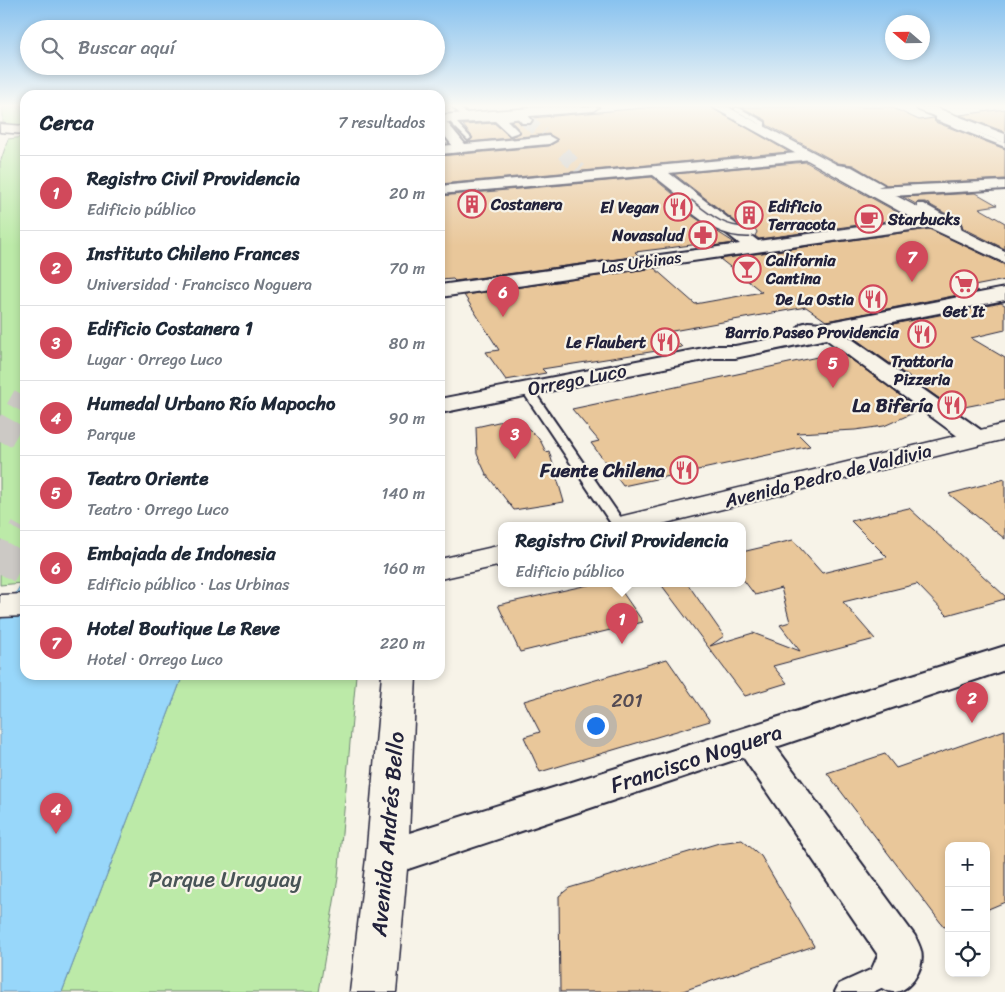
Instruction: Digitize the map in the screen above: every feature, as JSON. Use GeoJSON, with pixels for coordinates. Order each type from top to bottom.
{"type":"FeatureCollection","features":[{"type":"Feature","properties":{"kind":"main road"},"geometry":{"type":"LineString","coordinates":[[803,153],[878,189],[959,236],[1001,254]]}},
{"type":"Feature","properties":{"kind":"main road","name":"Avenida Pedro de Valdivia"},"geometry":{"type":"LineString","coordinates":[[635,522],[1005,431]]}},
{"type":"Feature","properties":{"kind":"main road"},"geometry":{"type":"LineString","coordinates":[[445,568],[498,556]]}},
{"type":"Feature","properties":{"kind":"main road"},"geometry":{"type":"LineString","coordinates":[[0,606],[20,605]]}},
{"type":"Feature","properties":{"kind":"main road","name":"Avenida Andrés Bello"},"geometry":{"type":"LineString","coordinates":[[373,992],[387,858],[399,680]]}},
{"type":"Feature","properties":{"kind":"street"},"geometry":{"type":"LineString","coordinates":[[445,189],[583,173],[660,173],[808,156]]}},
{"type":"Feature","properties":{"kind":"street"},"geometry":{"type":"LineString","coordinates":[[660,173],[687,198],[749,239]]}},
{"type":"Feature","properties":{"kind":"street"},"geometry":{"type":"LineString","coordinates":[[878,189],[1005,185]]}},
{"type":"Feature","properties":{"kind":"street","name":"Las Urbinas"},"geometry":{"type":"LineString","coordinates":[[445,290],[749,239],[932,222]]}},
{"type":"Feature","properties":{"kind":"street","name":"Orrego Luco"},"geometry":{"type":"LineString","coordinates":[[445,405],[714,352],[735,352],[814,336],[821,334],[825,329],[1005,294]]}},
{"type":"Feature","properties":{"kind":"street"},"geometry":{"type":"LineString","coordinates":[[825,329],[976,438]]}},
{"type":"Feature","properties":{"kind":"street","name":"Francisco Noguera"},"geometry":{"type":"LineString","coordinates":[[387,858],[1005,658]]}},
{"type":"Feature","properties":{"kind":"street"},"geometry":{"type":"LineString","coordinates":[[751,740],[900,950],[900,962],[893,971]]}},
{"type":"Feature","properties":{"kind":"lane"},"geometry":{"type":"LineString","coordinates":[[921,206],[957,226],[959,236]]}},
{"type":"Feature","properties":{"kind":"lane"},"geometry":{"type":"LineString","coordinates":[[527,389],[616,522]]}},
{"type":"Feature","properties":{"kind":"lane"},"geometry":{"type":"LineString","coordinates":[[847,992],[893,971]]}},
{"type":"Feature","properties":{"kind":"green space"},"geometry":{"type":"Polygon","coordinates":[[[3,153],[20,153],[20,583],[0,585],[0,163],[3,153]]]}},
{"type":"Feature","properties":{"kind":"green space","name":"Parque Uruguay"},"geometry":{"type":"Polygon","coordinates":[[[181,680],[356,680],[338,878],[319,992],[62,992],[181,680]]]}},
{"type":"Feature","properties":{"kind":"water"},"geometry":{"type":"Polygon","coordinates":[[[20,586],[20,680],[181,680],[62,992],[0,992],[0,621],[20,586]]]}},
{"type":"Feature","properties":{"kind":"building"},"geometry":{"type":"Polygon","coordinates":[[[470,153],[775,153],[445,184],[445,156],[470,153]]]}},
{"type":"Feature","properties":{"kind":"building"},"geometry":{"type":"Polygon","coordinates":[[[820,153],[1005,153],[1005,179],[886,185],[853,165],[838,163],[820,153]]]}},
{"type":"Feature","properties":{"kind":"building"},"geometry":{"type":"Polygon","coordinates":[[[806,162],[908,218],[759,239],[755,236],[757,232],[754,227],[740,225],[674,174],[806,162]]]}},
{"type":"Feature","properties":{"kind":"building"},"geometry":{"type":"Polygon","coordinates":[[[652,177],[682,201],[682,207],[691,215],[735,243],[704,247],[700,244],[635,252],[639,256],[455,281],[453,279],[445,280],[445,196],[652,177]]]}},
{"type":"Feature","properties":{"kind":"building"},"geometry":{"type":"Polygon","coordinates":[[[976,193],[997,205],[979,208],[1005,223],[1005,249],[963,228],[961,222],[925,202],[918,202],[916,204],[903,197],[976,193]]]}},
{"type":"Feature","properties":{"kind":"building"},"geometry":{"type":"Polygon","coordinates":[[[929,229],[1005,265],[1005,280],[969,287],[978,291],[826,321],[806,307],[667,332],[682,347],[542,369],[546,373],[506,380],[486,352],[499,350],[464,295],[654,268],[695,304],[762,292],[720,259],[929,229]]]}},
{"type":"Feature","properties":{"kind":"building"},"geometry":{"type":"Polygon","coordinates":[[[1001,303],[1005,305],[1005,330],[971,338],[1005,358],[1005,399],[954,409],[847,333],[1001,303]]]}},
{"type":"Feature","properties":{"kind":"building"},"geometry":{"type":"Polygon","coordinates":[[[841,352],[920,410],[884,426],[855,430],[797,433],[810,446],[623,486],[591,443],[599,441],[572,409],[841,352]]]}},
{"type":"Feature","properties":{"kind":"building"},"geometry":{"type":"Polygon","coordinates":[[[516,418],[539,438],[546,452],[549,451],[564,502],[514,510],[486,474],[477,454],[476,427],[516,418]]]}},
{"type":"Feature","properties":{"kind":"building"},"geometry":{"type":"Polygon","coordinates":[[[1005,479],[1005,539],[949,494],[1005,479]]]}},
{"type":"Feature","properties":{"kind":"building"},"geometry":{"type":"Polygon","coordinates":[[[909,508],[1005,596],[1005,599],[947,615],[917,584],[843,602],[875,639],[773,666],[787,683],[745,696],[663,587],[690,587],[724,636],[710,646],[753,633],[800,651],[780,625],[790,622],[781,588],[755,595],[746,583],[746,551],[793,540],[822,573],[887,557],[851,521],[909,508]]]}},
{"type":"Feature","properties":{"kind":"building"},"geometry":{"type":"Polygon","coordinates":[[[579,587],[619,587],[643,622],[520,652],[498,605],[579,587]]]}},
{"type":"Feature","properties":{"kind":"building"},"geometry":{"type":"Polygon","coordinates":[[[667,659],[710,721],[540,772],[524,737],[540,732],[524,701],[667,659]]]}},
{"type":"Feature","properties":{"kind":"building"},"geometry":{"type":"Polygon","coordinates":[[[1005,730],[1005,902],[990,908],[990,842],[945,842],[944,927],[827,773],[885,754],[896,768],[1005,730]]]}},
{"type":"Feature","properties":{"kind":"building"},"geometry":{"type":"Polygon","coordinates":[[[742,840],[761,856],[814,946],[680,992],[560,992],[559,896],[569,888],[719,843],[742,840]]]}},
{"type":"Feature","properties":{"kind":"tunnel"},"geometry":{"type":"LineString","coordinates":[[563,153],[580,170]]}},
{"type":"Feature","properties":{"kind":"tunnel"},"geometry":{"type":"LineString","coordinates":[[0,441],[20,405]]}},
{"type":"Feature","properties":{"kind":"tunnel"},"geometry":{"type":"LineString","coordinates":[[0,574],[20,538]]}},
{"type":"Feature","properties":{"kind":"place","name":"Costanera"},"geometry":{"type":"Point","coordinates":[472,204]}},
{"type":"Feature","properties":{"kind":"place","name":"El Vegan"},"geometry":{"type":"Point","coordinates":[678,207]}},
{"type":"Feature","properties":{"kind":"place","name":"Edificio Terracota"},"geometry":{"type":"Point","coordinates":[749,215]}},
{"type":"Feature","properties":{"kind":"place","name":"Starbucks"},"geometry":{"type":"Point","coordinates":[869,219]}},
{"type":"Feature","properties":{"kind":"place","name":"Novasalud"},"geometry":{"type":"Point","coordinates":[703,235]}},
{"type":"Feature","properties":{"kind":"place","name":"California Cantina"},"geometry":{"type":"Point","coordinates":[747,269]}},
{"type":"Feature","properties":{"kind":"place","name":"Hotel Boutique Le Reve"},"geometry":{"type":"Point","coordinates":[912,282]}},
{"type":"Feature","properties":{"kind":"place","name":"Get It"},"geometry":{"type":"Point","coordinates":[964,284]}},
{"type":"Feature","properties":{"kind":"place","name":"De La Ostia"},"geometry":{"type":"Point","coordinates":[873,299]}},
{"type":"Feature","properties":{"kind":"place","name":"Embajada de Indonesia"},"geometry":{"type":"Point","coordinates":[503,317]}},
{"type":"Feature","properties":{"kind":"place","name":"Trattoria Pizzeria"},"geometry":{"type":"Point","coordinates":[922,334]}},
{"type":"Feature","properties":{"kind":"place","name":"Le Flaubert"},"geometry":{"type":"Point","coordinates":[665,342]}},
{"type":"Feature","properties":{"kind":"place","name":"Teatro Oriente"},"geometry":{"type":"Point","coordinates":[833,388]}},
{"type":"Feature","properties":{"kind":"place","name":"La Bifería"},"geometry":{"type":"Point","coordinates":[952,405]}},
{"type":"Feature","properties":{"kind":"place","name":"Edificio Costanera 1"},"geometry":{"type":"Point","coordinates":[515,459]}},
{"type":"Feature","properties":{"kind":"place","name":"Fuente Chilena"},"geometry":{"type":"Point","coordinates":[684,470]}},
{"type":"Feature","properties":{"kind":"place","name":"Registro Civil Providencia"},"geometry":{"type":"Point","coordinates":[622,644]}},
{"type":"Feature","properties":{"kind":"place","name":"Instituto Chileno Frances"},"geometry":{"type":"Point","coordinates":[972,723]}},
{"type":"Feature","properties":{"kind":"place","name":"Humedal Urbano Río Mapocho"},"geometry":{"type":"Point","coordinates":[56,834]}},
{"type":"Feature","properties":{"kind":"district","name":"Barrio Paseo Providencia"},"geometry":{"type":"Point","coordinates":[812,332]}}]}
